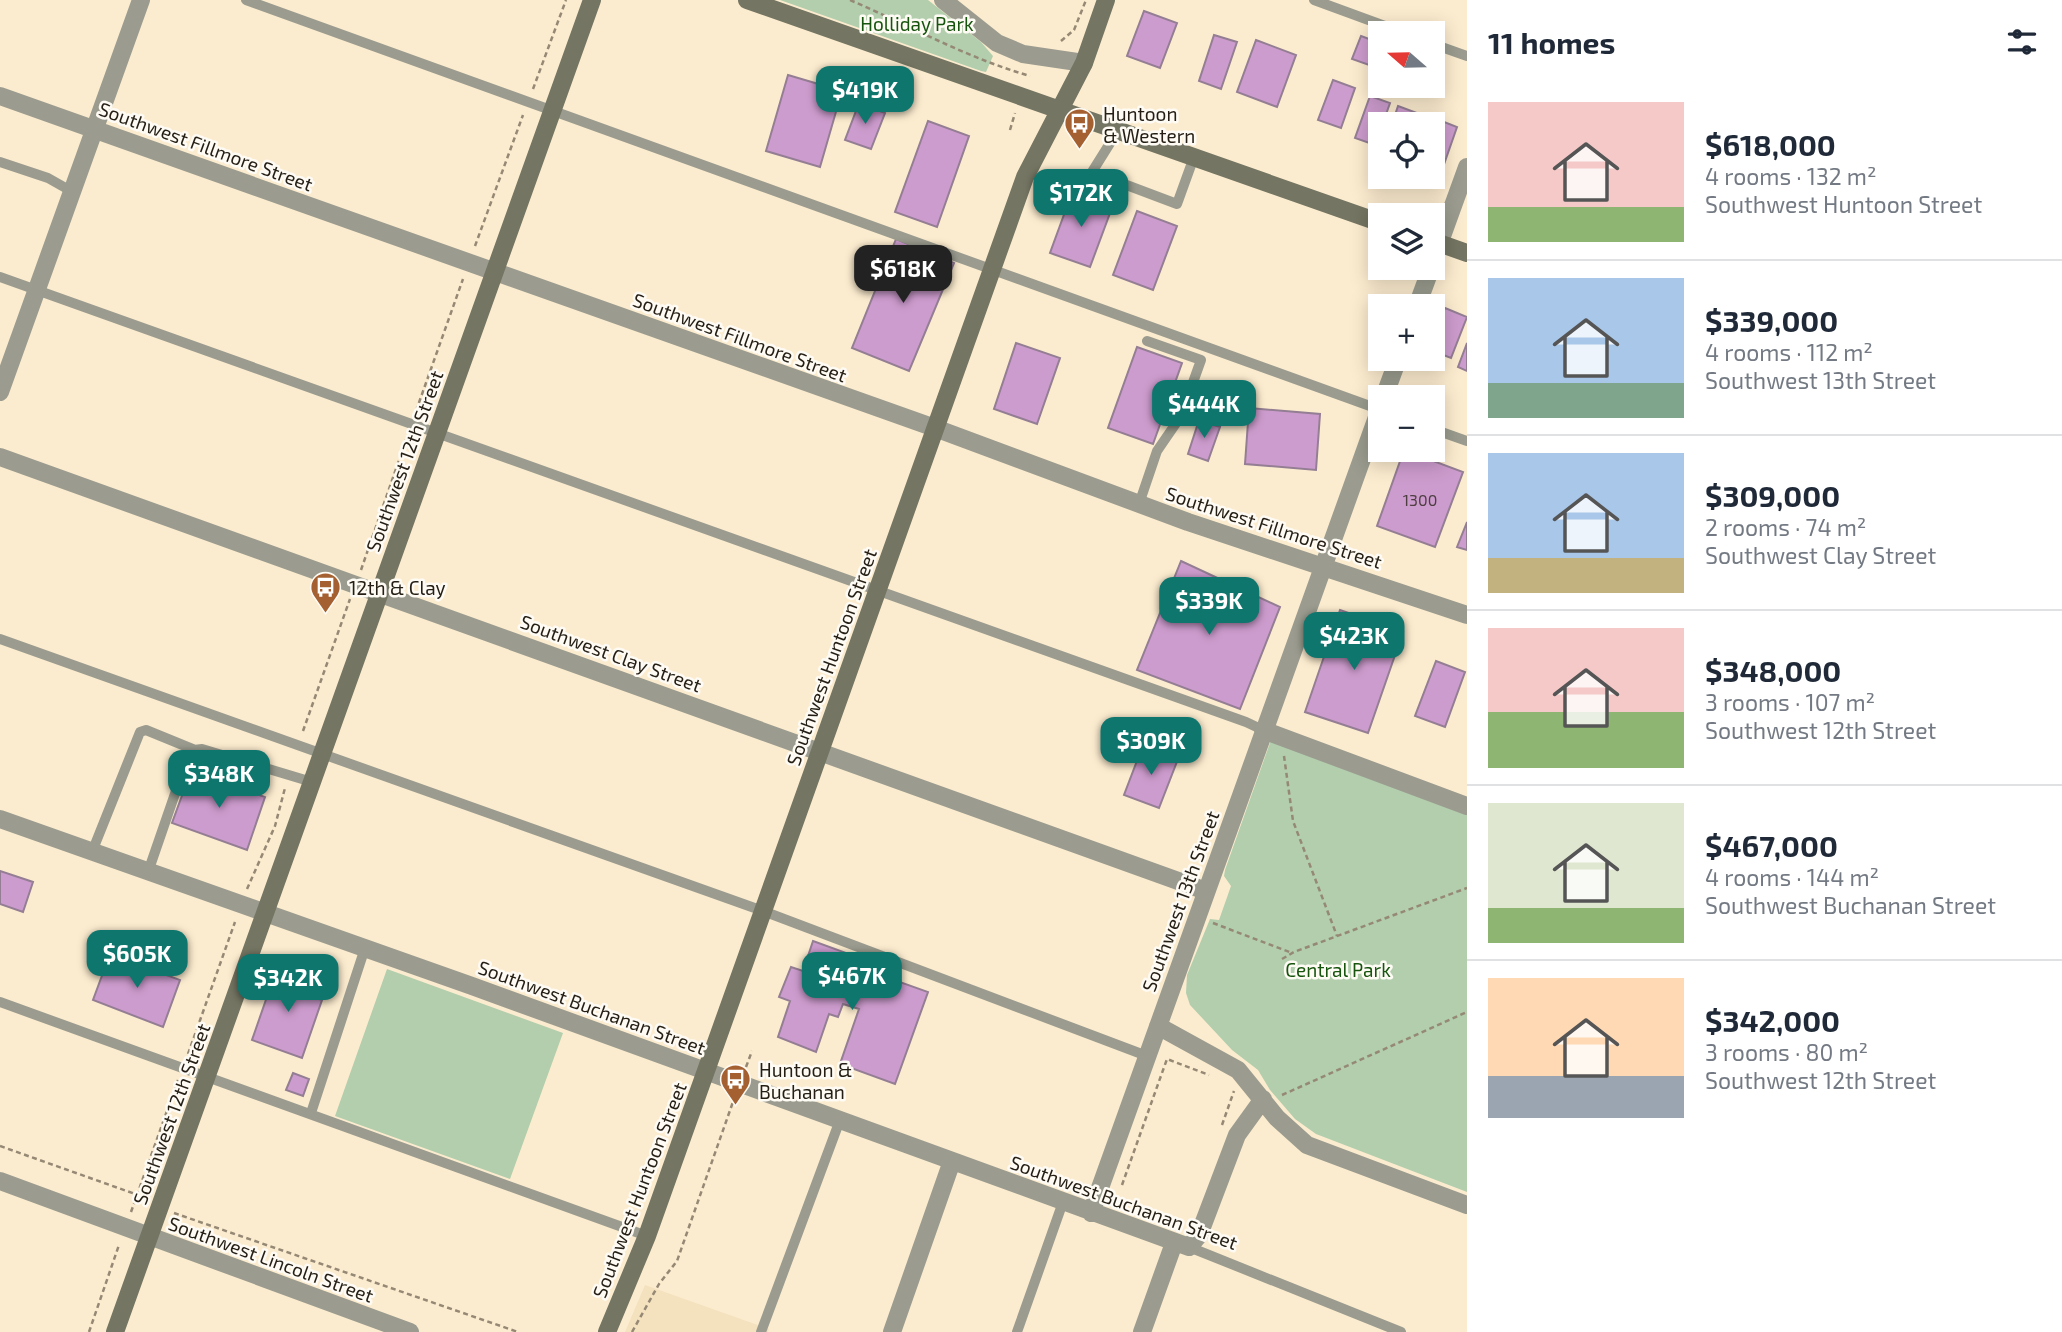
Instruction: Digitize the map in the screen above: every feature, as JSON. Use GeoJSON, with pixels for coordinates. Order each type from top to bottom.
{"type":"FeatureCollection","features":[{"type":"Feature","properties":{"kind":"main road","name":"Southwest 12th Street"},"geometry":{"type":"LineString","coordinates":[[115,1332],[592,0]]}},
{"type":"Feature","properties":{"kind":"main road"},"geometry":{"type":"LineString","coordinates":[[747,0],[1117,132],[1368,217]]}},
{"type":"Feature","properties":{"kind":"main road","name":"Southwest Huntoon Street"},"geometry":{"type":"LineString","coordinates":[[607,1332],[647,1236],[1026,177],[1084,63],[1106,0]]}},
{"type":"Feature","properties":{"kind":"main road"},"geometry":{"type":"LineString","coordinates":[[1445,245],[1467,253]]}},
{"type":"Feature","properties":{"kind":"street"},"geometry":{"type":"LineString","coordinates":[[0,392],[141,0]]}},
{"type":"Feature","properties":{"kind":"street"},"geometry":{"type":"LineString","coordinates":[[943,0],[998,43],[1023,54],[1084,63]]}},
{"type":"Feature","properties":{"kind":"street","name":"Southwest Fillmore Street"},"geometry":{"type":"LineString","coordinates":[[0,96],[935,428],[1139,504],[1467,615]]}},
{"type":"Feature","properties":{"kind":"street"},"geometry":{"type":"LineString","coordinates":[[1445,220],[1467,167]]}},
{"type":"Feature","properties":{"kind":"street","name":"Southwest 13th Street"},"geometry":{"type":"LineString","coordinates":[[1091,1213],[1368,442]]}},
{"type":"Feature","properties":{"kind":"street","name":"Southwest Clay Street"},"geometry":{"type":"LineString","coordinates":[[0,457],[1206,891]]}},
{"type":"Feature","properties":{"kind":"street"},"geometry":{"type":"LineString","coordinates":[[1264,730],[1467,806]]}},
{"type":"Feature","properties":{"kind":"street","name":"Southwest Buchanan Street"},"geometry":{"type":"LineString","coordinates":[[0,820],[706,1070],[1181,1245]]}},
{"type":"Feature","properties":{"kind":"street"},"geometry":{"type":"LineString","coordinates":[[1158,1026],[1238,1070],[1277,1118],[1307,1145],[1467,1205]]}},
{"type":"Feature","properties":{"kind":"street"},"geometry":{"type":"LineString","coordinates":[[1142,1332],[1181,1245],[1199,1234],[1237,1135],[1263,1098]]}},
{"type":"Feature","properties":{"kind":"street"},"geometry":{"type":"LineString","coordinates":[[892,1332],[952,1161]]}},
{"type":"Feature","properties":{"kind":"street","name":"Southwest Lincoln Street"},"geometry":{"type":"LineString","coordinates":[[0,1181],[410,1332]]}},
{"type":"Feature","properties":{"kind":"lane"},"geometry":{"type":"LineString","coordinates":[[246,0],[1368,401]]}},
{"type":"Feature","properties":{"kind":"lane"},"geometry":{"type":"LineString","coordinates":[[1314,0],[1371,21]]}},
{"type":"Feature","properties":{"kind":"lane"},"geometry":{"type":"LineString","coordinates":[[1446,49],[1467,56]]}},
{"type":"Feature","properties":{"kind":"lane"},"geometry":{"type":"LineString","coordinates":[[1117,132],[1092,172],[1177,204],[1194,157]]}},
{"type":"Feature","properties":{"kind":"lane"},"geometry":{"type":"LineString","coordinates":[[0,162],[48,178],[71,191]]}},
{"type":"Feature","properties":{"kind":"lane"},"geometry":{"type":"LineString","coordinates":[[0,277],[1264,730]]}},
{"type":"Feature","properties":{"kind":"lane"},"geometry":{"type":"LineString","coordinates":[[1139,504],[1157,451],[1181,416],[1201,360],[1147,341]]}},
{"type":"Feature","properties":{"kind":"lane"},"geometry":{"type":"LineString","coordinates":[[1445,433],[1467,441]]}},
{"type":"Feature","properties":{"kind":"lane"},"geometry":{"type":"LineString","coordinates":[[0,639],[763,911],[1147,1056]]}},
{"type":"Feature","properties":{"kind":"lane"},"geometry":{"type":"LineString","coordinates":[[92,852],[140,732],[146,730],[195,750],[202,749],[312,782]]}},
{"type":"Feature","properties":{"kind":"lane"},"geometry":{"type":"LineString","coordinates":[[148,872],[188,757],[195,750]]}},
{"type":"Feature","properties":{"kind":"lane"},"geometry":{"type":"LineString","coordinates":[[311,1113],[365,948]]}},
{"type":"Feature","properties":{"kind":"lane"},"geometry":{"type":"LineString","coordinates":[[0,1002],[647,1236]]}},
{"type":"Feature","properties":{"kind":"lane"},"geometry":{"type":"LineString","coordinates":[[761,1332],[840,1120]]}},
{"type":"Feature","properties":{"kind":"lane"},"geometry":{"type":"LineString","coordinates":[[1017,1332],[1063,1202]]}},
{"type":"Feature","properties":{"kind":"lane","name":"Southwest Buchanan Street"},"geometry":{"type":"LineString","coordinates":[[1181,1245],[1401,1332]]}},
{"type":"Feature","properties":{"kind":"path"},"geometry":{"type":"LineString","coordinates":[[850,0],[917,28],[984,63],[1030,76]]}},
{"type":"Feature","properties":{"kind":"path"},"geometry":{"type":"LineString","coordinates":[[1282,746],[1293,821],[1337,936]]}},
{"type":"Feature","properties":{"kind":"path"},"geometry":{"type":"LineString","coordinates":[[1282,959],[1467,888]]}},
{"type":"Feature","properties":{"kind":"path"},"geometry":{"type":"LineString","coordinates":[[1212,922],[1292,953]]}},
{"type":"Feature","properties":{"kind":"path"},"geometry":{"type":"LineString","coordinates":[[1282,1095],[1467,1012]]}},
{"type":"Feature","properties":{"kind":"path"},"geometry":{"type":"LineString","coordinates":[[632,1332],[659,1284],[677,1261],[752,1051]]}},
{"type":"Feature","properties":{"kind":"path"},"geometry":{"type":"LineString","coordinates":[[1122,1185],[1167,1059],[1213,1077]]}},
{"type":"Feature","properties":{"kind":"path"},"geometry":{"type":"LineString","coordinates":[[1222,1125],[1236,1086]]}},
{"type":"Feature","properties":{"kind":"path"},"geometry":{"type":"LineString","coordinates":[[0,1146],[138,1195]]}},
{"type":"Feature","properties":{"kind":"path"},"geometry":{"type":"LineString","coordinates":[[159,1208],[519,1332]]}},
{"type":"Feature","properties":{"kind":"shaded area"},"geometry":{"type":"Polygon","coordinates":[[[645,1285],[769,1329],[768,1332],[625,1332],[645,1285]]]}},
{"type":"Feature","properties":{"kind":"green space","name":"Holliday Park"},"geometry":{"type":"Polygon","coordinates":[[[780,0],[928,0],[981,42],[993,56],[986,72],[981,71],[780,0]]]}},
{"type":"Feature","properties":{"kind":"green space","name":"Central Park"},"geometry":{"type":"Polygon","coordinates":[[[1271,740],[1467,815],[1467,1192],[1316,1134],[1295,1119],[1270,1090],[1258,1070],[1232,1050],[1190,1005],[1186,993],[1187,975],[1210,919],[1219,920],[1231,886],[1224,876],[1225,870],[1271,740]]]}},
{"type":"Feature","properties":{"kind":"green space"},"geometry":{"type":"Polygon","coordinates":[[[387,969],[563,1033],[510,1179],[335,1116],[387,969]]]}},
{"type":"Feature","properties":{"kind":"building"},"geometry":{"type":"Polygon","coordinates":[[[1144,11],[1177,23],[1160,68],[1127,56],[1144,11]]]}},
{"type":"Feature","properties":{"kind":"building"},"geometry":{"type":"Polygon","coordinates":[[[1214,35],[1237,42],[1221,89],[1199,81],[1214,35]]]}},
{"type":"Feature","properties":{"kind":"building"},"geometry":{"type":"Polygon","coordinates":[[[1361,36],[1368,39],[1368,65],[1352,59],[1361,36]]]}},
{"type":"Feature","properties":{"kind":"building"},"geometry":{"type":"Polygon","coordinates":[[[1256,40],[1296,55],[1277,107],[1237,92],[1256,40]]]}},
{"type":"Feature","properties":{"kind":"building"},"geometry":{"type":"Polygon","coordinates":[[[788,75],[842,91],[820,167],[766,151],[788,75]]]}},
{"type":"Feature","properties":{"kind":"building"},"geometry":{"type":"Polygon","coordinates":[[[1333,80],[1355,88],[1341,128],[1318,120],[1333,80]]]}},
{"type":"Feature","properties":{"kind":"building"},"geometry":{"type":"Polygon","coordinates":[[[1369,98],[1390,103],[1387,112],[1368,112],[1368,143],[1355,138],[1369,98]]]}},
{"type":"Feature","properties":{"kind":"building"},"geometry":{"type":"Polygon","coordinates":[[[859,103],[885,113],[871,149],[845,140],[859,103]]]}},
{"type":"Feature","properties":{"kind":"building"},"geometry":{"type":"Polygon","coordinates":[[[1398,106],[1414,112],[1396,112],[1398,106]]]}},
{"type":"Feature","properties":{"kind":"building"},"geometry":{"type":"Polygon","coordinates":[[[928,121],[969,136],[937,227],[895,212],[928,121]]]}},
{"type":"Feature","properties":{"kind":"building"},"geometry":{"type":"Polygon","coordinates":[[[1445,122],[1457,127],[1445,161],[1445,122]]]}},
{"type":"Feature","properties":{"kind":"building"},"geometry":{"type":"Polygon","coordinates":[[[1073,190],[1113,205],[1090,267],[1050,253],[1073,190]]]}},
{"type":"Feature","properties":{"kind":"building"},"geometry":{"type":"Polygon","coordinates":[[[1137,211],[1177,226],[1153,290],[1113,275],[1137,211]]]}},
{"type":"Feature","properties":{"kind":"building"},"geometry":{"type":"Polygon","coordinates":[[[896,239],[954,263],[909,371],[852,348],[896,239]]]}},
{"type":"Feature","properties":{"kind":"building"},"geometry":{"type":"Polygon","coordinates":[[[1445,308],[1467,317],[1451,358],[1445,356],[1445,308]]]}},
{"type":"Feature","properties":{"kind":"building"},"geometry":{"type":"Polygon","coordinates":[[[1016,343],[1060,358],[1037,424],[994,409],[1016,343]]]}},
{"type":"Feature","properties":{"kind":"building"},"geometry":{"type":"Polygon","coordinates":[[[1467,343],[1467,371],[1458,367],[1467,343]]]}},
{"type":"Feature","properties":{"kind":"building"},"geometry":{"type":"Polygon","coordinates":[[[1137,347],[1182,363],[1153,444],[1108,428],[1137,347]]]}},
{"type":"Feature","properties":{"kind":"building"},"geometry":{"type":"Polygon","coordinates":[[[1249,408],[1320,414],[1316,470],[1245,464],[1249,408]]]}},
{"type":"Feature","properties":{"kind":"building"},"geometry":{"type":"Polygon","coordinates":[[[1199,420],[1220,427],[1208,461],[1188,454],[1199,420]]]}},
{"type":"Feature","properties":{"kind":"building"},"geometry":{"type":"Polygon","coordinates":[[[1400,462],[1436,462],[1463,472],[1435,547],[1377,526],[1400,462]]]}},
{"type":"Feature","properties":{"kind":"building"},"geometry":{"type":"Polygon","coordinates":[[[1467,522],[1467,550],[1457,547],[1467,522]]]}},
{"type":"Feature","properties":{"kind":"building"},"geometry":{"type":"Polygon","coordinates":[[[1181,561],[1280,607],[1240,709],[1137,670],[1181,561]]]}},
{"type":"Feature","properties":{"kind":"building"},"geometry":{"type":"Polygon","coordinates":[[[1340,610],[1403,632],[1368,733],[1305,712],[1340,610]]]}},
{"type":"Feature","properties":{"kind":"building"},"geometry":{"type":"Polygon","coordinates":[[[1436,661],[1465,672],[1445,727],[1415,716],[1436,661]]]}},
{"type":"Feature","properties":{"kind":"building"},"geometry":{"type":"Polygon","coordinates":[[[1143,745],[1178,759],[1159,808],[1124,795],[1143,745]]]}},
{"type":"Feature","properties":{"kind":"building"},"geometry":{"type":"Polygon","coordinates":[[[191,771],[265,797],[247,850],[172,823],[191,771]]]}},
{"type":"Feature","properties":{"kind":"building"},"geometry":{"type":"Polygon","coordinates":[[[0,871],[33,882],[23,912],[0,904],[0,871]]]}},
{"type":"Feature","properties":{"kind":"building"},"geometry":{"type":"Polygon","coordinates":[[[813,941],[849,954],[840,984],[846,986],[850,971],[871,977],[872,972],[928,992],[895,1084],[840,1064],[859,1009],[843,1004],[838,1017],[829,1014],[816,1052],[778,1037],[790,1001],[779,997],[791,967],[803,971],[813,941]]]}},
{"type":"Feature","properties":{"kind":"building"},"geometry":{"type":"Polygon","coordinates":[[[110,954],[180,980],[163,1027],[93,1000],[110,954]]]}},
{"type":"Feature","properties":{"kind":"building"},"geometry":{"type":"Polygon","coordinates":[[[278,965],[309,976],[302,993],[322,1000],[302,1058],[252,1040],[278,965]]]}},
{"type":"Feature","properties":{"kind":"building"},"geometry":{"type":"Polygon","coordinates":[[[293,1073],[309,1079],[303,1096],[286,1090],[293,1073]]]}},
{"type":"Feature","properties":{"kind":"place","name":"Huntoon & Western"},"geometry":{"type":"Point","coordinates":[1080,151]}},
{"type":"Feature","properties":{"kind":"place","name":"12th & Clay"},"geometry":{"type":"Point","coordinates":[326,614]}},
{"type":"Feature","properties":{"kind":"place","name":"Huntoon & Buchanan"},"geometry":{"type":"Point","coordinates":[736,1107]}}]}
